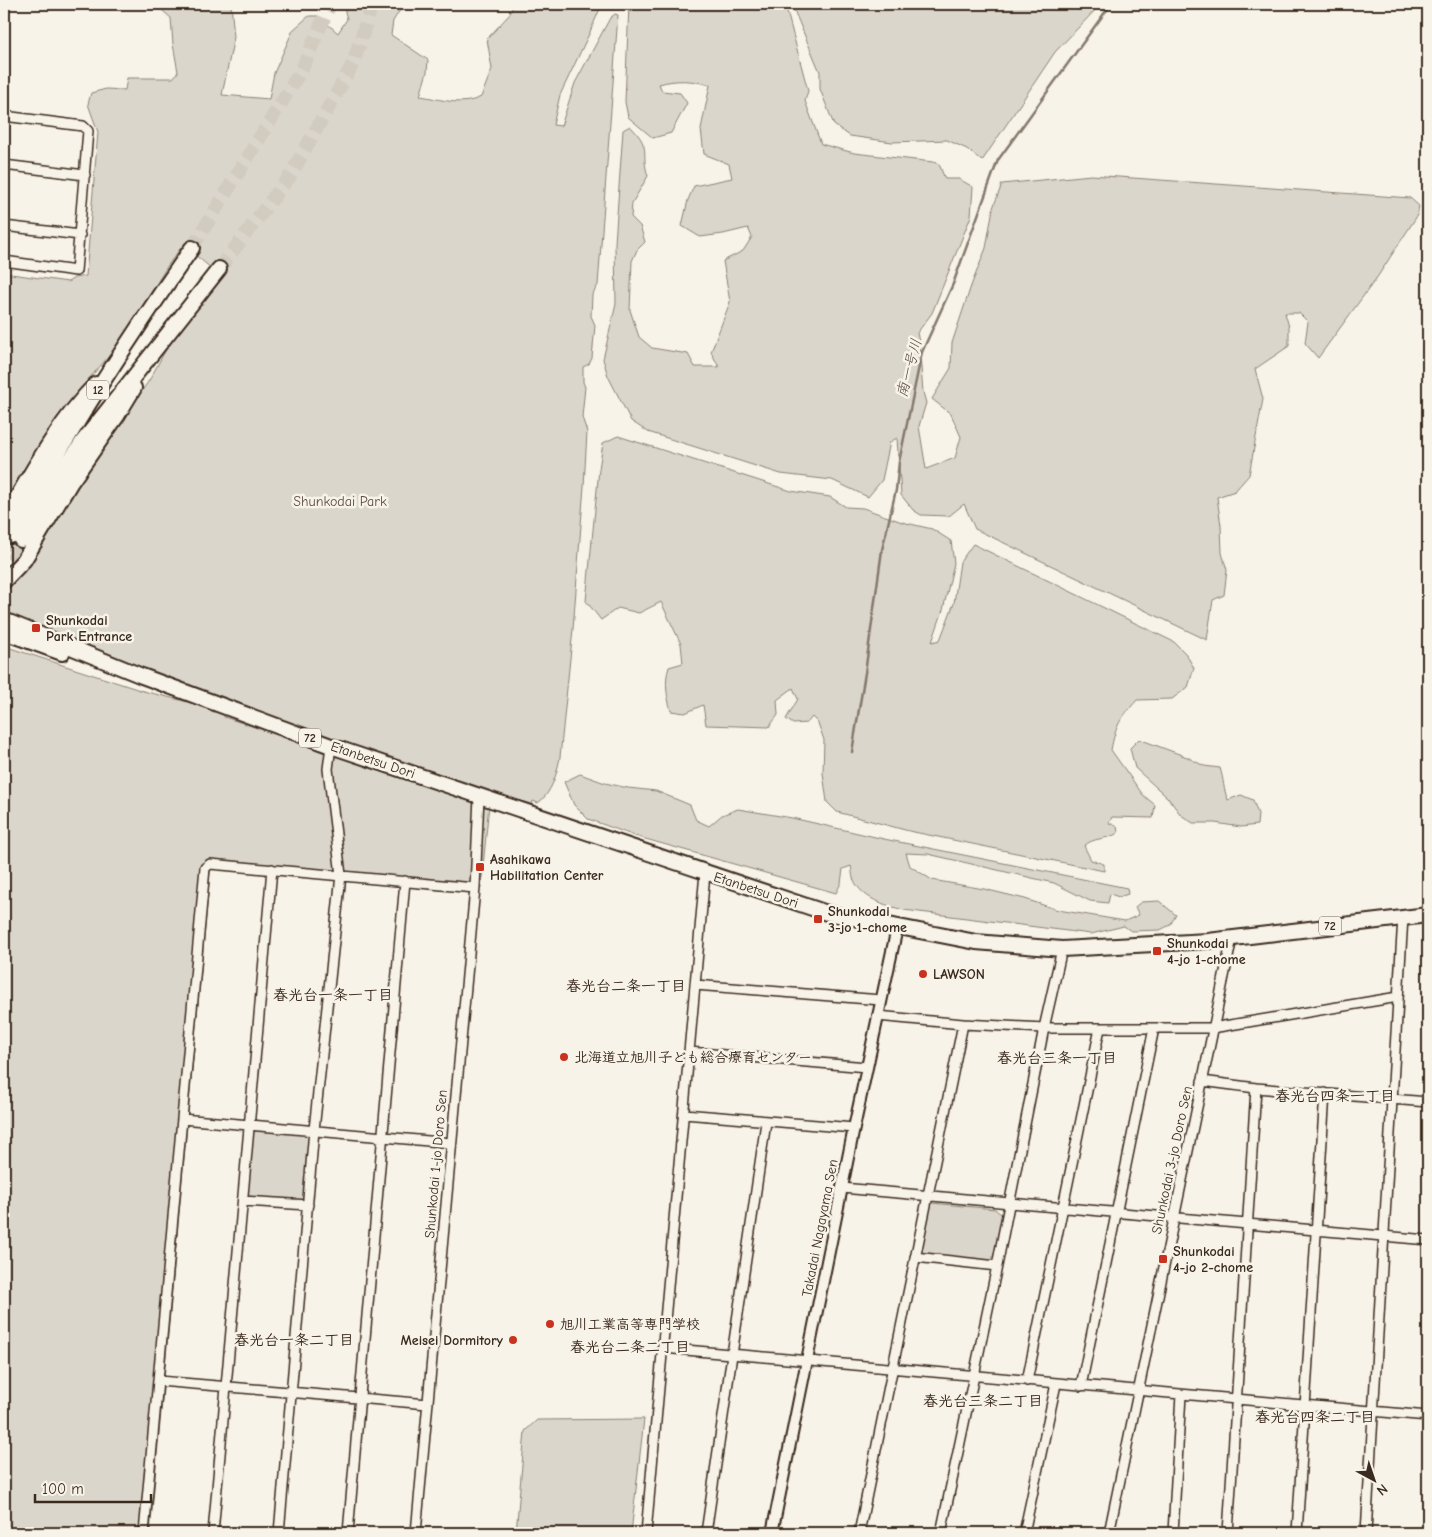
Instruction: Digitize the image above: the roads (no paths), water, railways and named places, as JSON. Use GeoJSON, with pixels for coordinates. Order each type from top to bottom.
{"type":"FeatureCollection","features":[{"type":"Feature","properties":{"kind":"main road","name":"12"},"geometry":{"type":"LineString","coordinates":[[192,248],[158,297],[44,475],[16,538],[49,493],[83,441],[219,269]]}},
{"type":"Feature","properties":{"kind":"main road","name":"12"},"geometry":{"type":"LineString","coordinates":[[4,581],[24,560],[71,482],[133,391],[150,356]]}},
{"type":"Feature","properties":{"kind":"main road","name":"12"},"geometry":{"type":"LineString","coordinates":[[4,520],[33,471],[80,400],[116,363]]}},
{"type":"Feature","properties":{"kind":"main road","name":"Etanbetsu Dori"},"geometry":{"type":"LineString","coordinates":[[4,620],[142,676],[332,746],[827,913],[897,928],[976,942],[1062,949],[1232,938],[1428,915]]}},
{"type":"Feature","properties":{"kind":"main road","name":"Etanbetsu Dori"},"geometry":{"type":"LineString","coordinates":[[4,632],[73,658],[142,676]]}},
{"type":"Feature","properties":{"kind":"street"},"geometry":{"type":"LineString","coordinates":[[4,116],[83,126],[88,131],[76,271],[4,261]]}},
{"type":"Feature","properties":{"kind":"street"},"geometry":{"type":"LineString","coordinates":[[4,165],[85,175]]}},
{"type":"Feature","properties":{"kind":"street"},"geometry":{"type":"LineString","coordinates":[[4,226],[80,235]]}},
{"type":"Feature","properties":{"kind":"street"},"geometry":{"type":"LineString","coordinates":[[279,1533],[314,1130],[341,875],[328,769],[332,746]]}},
{"type":"Feature","properties":{"kind":"street","name":"Shunkodai 1-jo Doro Sen"},"geometry":{"type":"LineString","coordinates":[[416,1533],[475,888],[479,796]]}},
{"type":"Feature","properties":{"kind":"street"},"geometry":{"type":"LineString","coordinates":[[144,1533],[205,868],[210,864],[475,888]]}},
{"type":"Feature","properties":{"kind":"street"},"geometry":{"type":"LineString","coordinates":[[213,1533],[272,869]]}},
{"type":"Feature","properties":{"kind":"street"},"geometry":{"type":"LineString","coordinates":[[646,1533],[705,873]]}},
{"type":"Feature","properties":{"kind":"street"},"geometry":{"type":"LineString","coordinates":[[348,1533],[405,881]]}},
{"type":"Feature","properties":{"kind":"street"},"geometry":{"type":"LineString","coordinates":[[1366,1533],[1403,917]]}},
{"type":"Feature","properties":{"kind":"street","name":"Takadai Nagayama Sen"},"geometry":{"type":"LineString","coordinates":[[772,1533],[877,1016],[897,928]]}},
{"type":"Feature","properties":{"kind":"street","name":"Shunkodai 3-jo Doro Sen"},"geometry":{"type":"LineString","coordinates":[[1109,1533],[1232,938]]}},
{"type":"Feature","properties":{"kind":"street"},"geometry":{"type":"LineString","coordinates":[[941,1533],[997,1266],[1044,1028],[1062,949]]}},
{"type":"Feature","properties":{"kind":"street"},"geometry":{"type":"LineString","coordinates":[[695,985],[881,1000]]}},
{"type":"Feature","properties":{"kind":"street"},"geometry":{"type":"LineString","coordinates":[[877,1016],[963,1024],[1044,1028],[1212,1028],[1398,997]]}},
{"type":"Feature","properties":{"kind":"street"},"geometry":{"type":"LineString","coordinates":[[859,1533],[963,1024]]}},
{"type":"Feature","properties":{"kind":"street"},"geometry":{"type":"LineString","coordinates":[[1028,1381],[1100,1028]]}},
{"type":"Feature","properties":{"kind":"street"},"geometry":{"type":"LineString","coordinates":[[1081,1386],[1154,1028]]}},
{"type":"Feature","properties":{"kind":"street"},"geometry":{"type":"LineString","coordinates":[[689,1052],[867,1066]]}},
{"type":"Feature","properties":{"kind":"street"},"geometry":{"type":"LineString","coordinates":[[1202,1081],[1256,1088],[1428,1102]]}},
{"type":"Feature","properties":{"kind":"street"},"geometry":{"type":"LineString","coordinates":[[1228,1533],[1256,1088]]}},
{"type":"Feature","properties":{"kind":"street"},"geometry":{"type":"LineString","coordinates":[[1298,1533],[1325,1093]]}},
{"type":"Feature","properties":{"kind":"street"},"geometry":{"type":"LineString","coordinates":[[684,1114],[854,1128]]}},
{"type":"Feature","properties":{"kind":"street"},"geometry":{"type":"LineString","coordinates":[[182,1119],[451,1143]]}},
{"type":"Feature","properties":{"kind":"street"},"geometry":{"type":"LineString","coordinates":[[706,1533],[766,1122]]}},
{"type":"Feature","properties":{"kind":"street"},"geometry":{"type":"LineString","coordinates":[[842,1188],[1174,1219],[1428,1240]]}},
{"type":"Feature","properties":{"kind":"street"},"geometry":{"type":"LineString","coordinates":[[242,1200],[308,1205]]}},
{"type":"Feature","properties":{"kind":"street"},"geometry":{"type":"LineString","coordinates":[[915,1257],[997,1266]]}},
{"type":"Feature","properties":{"kind":"street"},"geometry":{"type":"LineString","coordinates":[[663,1348],[1428,1416]]}},
{"type":"Feature","properties":{"kind":"street"},"geometry":{"type":"LineString","coordinates":[[159,1381],[428,1404]]}},
{"type":"Feature","properties":{"kind":"street"},"geometry":{"type":"LineString","coordinates":[[1024,1533],[1056,1384]]}},
{"type":"Feature","properties":{"kind":"street"},"geometry":{"type":"LineString","coordinates":[[1173,1533],[1181,1395]]}},
{"type":"Feature","properties":{"kind":"waterway","name":"南一号川"},"geometry":{"type":"LineString","coordinates":[[852,752],[882,550],[896,490],[899,462],[922,352],[953,284],[998,160],[1111,4]]}},
{"type":"Feature","properties":{"kind":"tunnel"},"geometry":{"type":"LineString","coordinates":[[192,248],[302,69],[330,4]]}},
{"type":"Feature","properties":{"kind":"tunnel"},"geometry":{"type":"LineString","coordinates":[[219,269],[290,176],[353,64],[372,4]]}},
{"type":"Feature","properties":{"kind":"tunnel"},"geometry":{"type":"LineString","coordinates":[[4,549],[10,536]]}},
{"type":"Feature","properties":{"kind":"tunnel"},"geometry":{"type":"LineString","coordinates":[[4,580],[21,540]]}},
{"type":"Feature","properties":{"kind":"place","name":"Shunkodai Park Entrance"},"geometry":{"type":"Point","coordinates":[36,628]}},
{"type":"Feature","properties":{"kind":"place","name":"Asahikawa Habilitation Center"},"geometry":{"type":"Point","coordinates":[480,867]}},
{"type":"Feature","properties":{"kind":"place","name":"Shunkodai 3-jo 1-chome"},"geometry":{"type":"Point","coordinates":[818,919]}},
{"type":"Feature","properties":{"kind":"place","name":"Shunkodai 4-jo 1-chome"},"geometry":{"type":"Point","coordinates":[1157,951]}},
{"type":"Feature","properties":{"kind":"place","name":"LAWSON"},"geometry":{"type":"Point","coordinates":[923,974]}},
{"type":"Feature","properties":{"kind":"place","name":"北海道立旭川子ども総合療育センター"},"geometry":{"type":"Point","coordinates":[564,1057]}},
{"type":"Feature","properties":{"kind":"place","name":"Shunkodai 4-jo 2-chome"},"geometry":{"type":"Point","coordinates":[1163,1259]}},
{"type":"Feature","properties":{"kind":"place","name":"旭川工業高等専門学校"},"geometry":{"type":"Point","coordinates":[550,1324]}},
{"type":"Feature","properties":{"kind":"place","name":"Meisei Dormitory"},"geometry":{"type":"Point","coordinates":[513,1340]}},
{"type":"Feature","properties":{"kind":"district","name":"春光台二条一丁目"},"geometry":{"type":"Point","coordinates":[626,986]}},
{"type":"Feature","properties":{"kind":"district","name":"春光台一条一丁目"},"geometry":{"type":"Point","coordinates":[333,995]}},
{"type":"Feature","properties":{"kind":"district","name":"春光台三条一丁目"},"geometry":{"type":"Point","coordinates":[1057,1058]}},
{"type":"Feature","properties":{"kind":"district","name":"春光台四条一丁目"},"geometry":{"type":"Point","coordinates":[1335,1096]}},
{"type":"Feature","properties":{"kind":"district","name":"春光台一条二丁目"},"geometry":{"type":"Point","coordinates":[294,1340]}},
{"type":"Feature","properties":{"kind":"district","name":"春光台二条二丁目"},"geometry":{"type":"Point","coordinates":[630,1347]}},
{"type":"Feature","properties":{"kind":"district","name":"春光台三条二丁目"},"geometry":{"type":"Point","coordinates":[983,1401]}},
{"type":"Feature","properties":{"kind":"district","name":"春光台四条二丁目"},"geometry":{"type":"Point","coordinates":[1315,1417]}},
{"type":"Feature","properties":{"kind":"park label","name":"Shunkodai Park"},"geometry":{"type":"Point","coordinates":[340,501]}}]}
